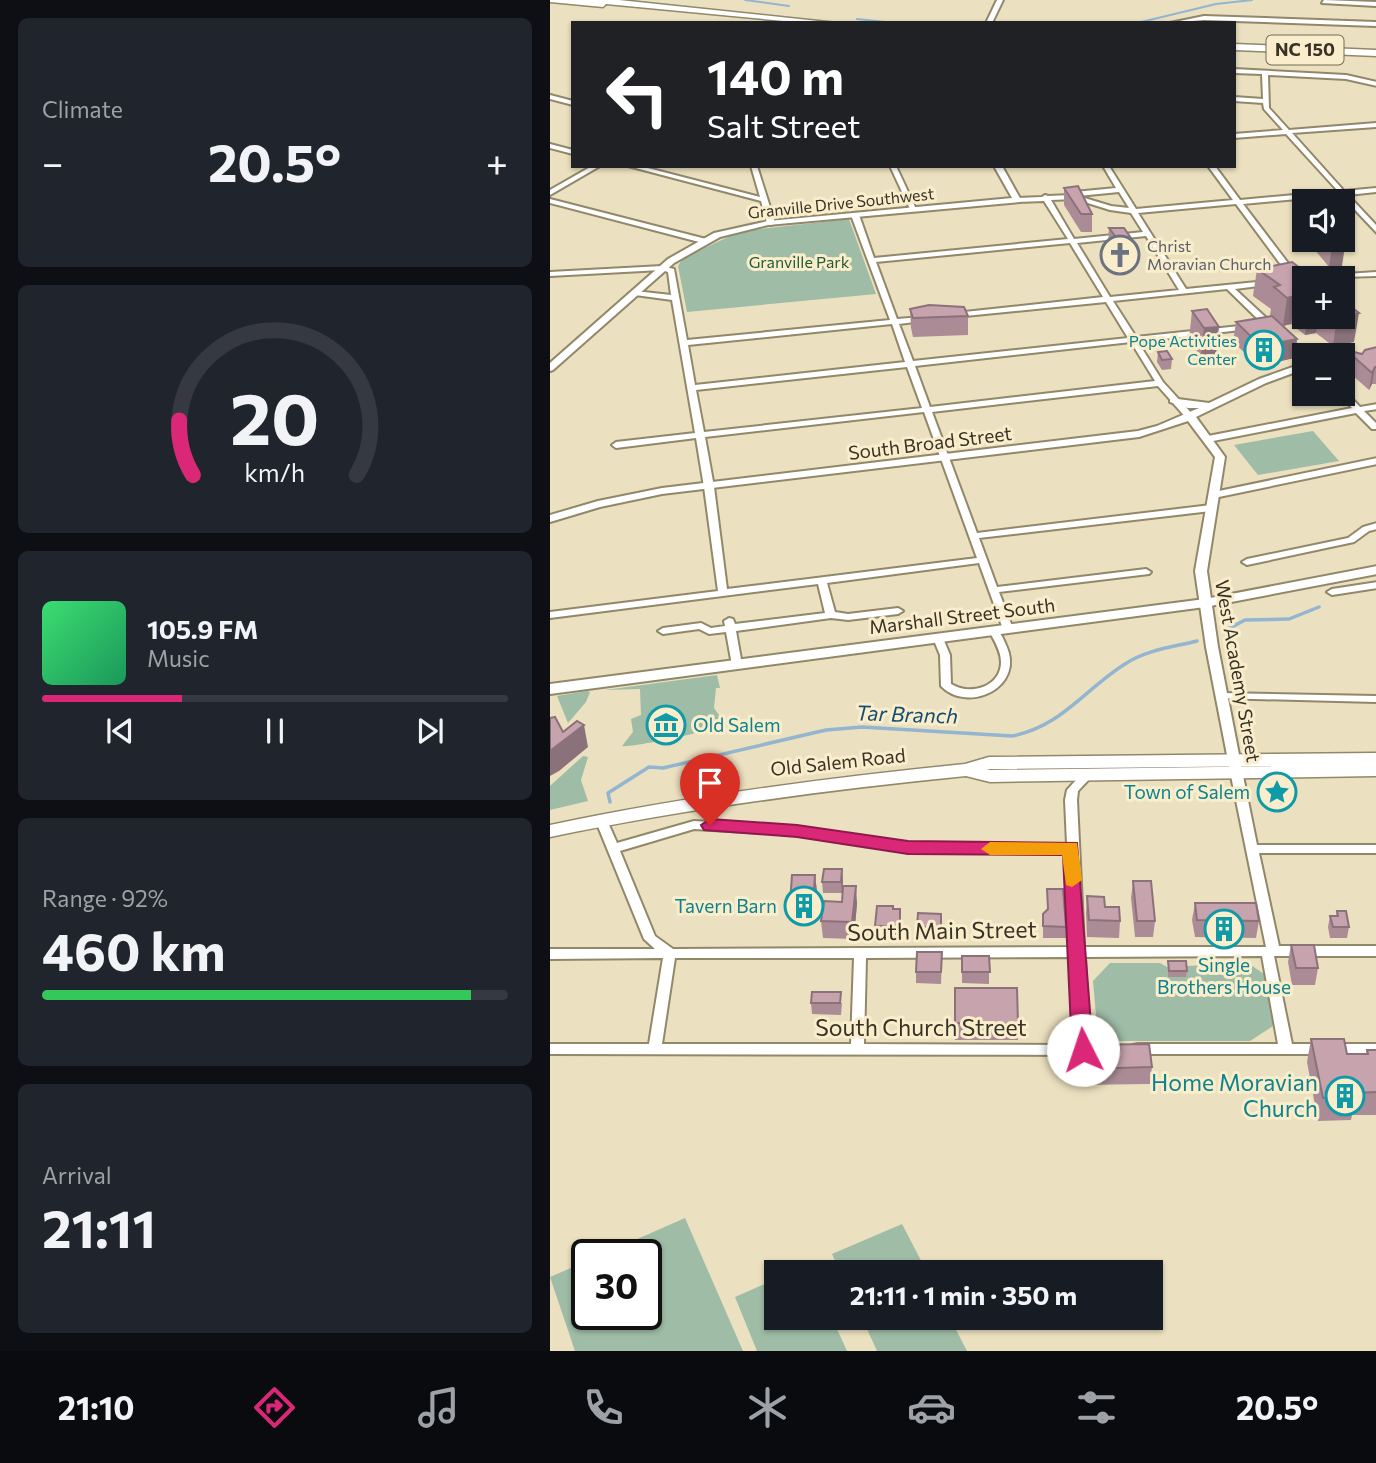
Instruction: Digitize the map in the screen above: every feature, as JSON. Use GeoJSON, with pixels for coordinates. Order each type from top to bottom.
{"type":"FeatureCollection","features":[{"type":"Feature","properties":{"kind":"main road"},"geometry":{"type":"LineString","coordinates":[[550,0],[691,11]]}},
{"type":"Feature","properties":{"kind":"main road"},"geometry":{"type":"LineString","coordinates":[[594,0],[805,21]]}},
{"type":"Feature","properties":{"kind":"main road"},"geometry":{"type":"LineString","coordinates":[[764,18],[775,21]]}},
{"type":"Feature","properties":{"kind":"main road","name":"NC 150"},"geometry":{"type":"LineString","coordinates":[[1236,45],[1377,51]]}},
{"type":"Feature","properties":{"kind":"main road","name":"Marshall Street South"},"geometry":{"type":"LineString","coordinates":[[550,689],[1205,603],[1377,570]]}},
{"type":"Feature","properties":{"kind":"main road","name":"Old Salem Road"},"geometry":{"type":"LineString","coordinates":[[966,770],[990,776],[1377,758]]}},
{"type":"Feature","properties":{"kind":"main road","name":"Old Salem Road"},"geometry":{"type":"LineString","coordinates":[[550,831],[806,786],[966,770],[1002,763],[1377,770]]}},
{"type":"Feature","properties":{"kind":"street"},"geometry":{"type":"LineString","coordinates":[[990,21],[1000,0]]}},
{"type":"Feature","properties":{"kind":"street"},"geometry":{"type":"LineString","coordinates":[[1324,2],[1377,4]]}},
{"type":"Feature","properties":{"kind":"street"},"geometry":{"type":"LineString","coordinates":[[1185,21],[1204,18],[1377,24]]}},
{"type":"Feature","properties":{"kind":"street"},"geometry":{"type":"LineString","coordinates":[[1236,71],[1352,78],[1377,84]]}},
{"type":"Feature","properties":{"kind":"street"},"geometry":{"type":"LineString","coordinates":[[1265,73],[1266,108],[1337,189]]}},
{"type":"Feature","properties":{"kind":"street"},"geometry":{"type":"LineString","coordinates":[[550,97],[571,102]]}},
{"type":"Feature","properties":{"kind":"street"},"geometry":{"type":"LineString","coordinates":[[1236,99],[1265,101]]}},
{"type":"Feature","properties":{"kind":"street"},"geometry":{"type":"LineString","coordinates":[[1236,136],[1377,125]]}},
{"type":"Feature","properties":{"kind":"street"},"geometry":{"type":"LineString","coordinates":[[550,146],[571,151]]}},
{"type":"Feature","properties":{"kind":"street"},"geometry":{"type":"LineString","coordinates":[[550,193],[594,168]]}},
{"type":"Feature","properties":{"kind":"street"},"geometry":{"type":"LineString","coordinates":[[640,168],[765,200]]}},
{"type":"Feature","properties":{"kind":"street"},"geometry":{"type":"LineString","coordinates":[[755,168],[771,223]]}},
{"type":"Feature","properties":{"kind":"street"},"geometry":{"type":"LineString","coordinates":[[894,168],[913,209]]}},
{"type":"Feature","properties":{"kind":"street"},"geometry":{"type":"LineString","coordinates":[[999,168],[1017,200]]}},
{"type":"Feature","properties":{"kind":"street"},"geometry":{"type":"LineString","coordinates":[[1107,168],[1184,292]]}},
{"type":"Feature","properties":{"kind":"street"},"geometry":{"type":"LineString","coordinates":[[1212,168],[1292,270]]}},
{"type":"Feature","properties":{"kind":"street","name":"Granville Drive Southwest"},"geometry":{"type":"LineString","coordinates":[[550,368],[662,268],[703,241],[736,229],[771,223],[1121,190]]}},
{"type":"Feature","properties":{"kind":"street","name":"Granville Drive Southwest"},"geometry":{"type":"LineString","coordinates":[[1355,192],[1377,190]]}},
{"type":"Feature","properties":{"kind":"street","name":"Granville Drive Southwest"},"geometry":{"type":"LineString","coordinates":[[1061,196],[1134,211],[1292,197]]}},
{"type":"Feature","properties":{"kind":"street","name":"West Academy Street"},"geometry":{"type":"LineString","coordinates":[[1045,197],[1160,383],[1220,457],[1201,570],[1221,696],[1254,849],[1286,1048]]}},
{"type":"Feature","properties":{"kind":"street"},"geometry":{"type":"LineString","coordinates":[[550,201],[703,241]]}},
{"type":"Feature","properties":{"kind":"street"},"geometry":{"type":"LineString","coordinates":[[1355,208],[1377,231]]}},
{"type":"Feature","properties":{"kind":"street"},"geometry":{"type":"LineString","coordinates":[[855,215],[994,590],[1007,660],[1002,680],[980,692],[962,692],[946,686],[945,655],[938,639]]}},
{"type":"Feature","properties":{"kind":"street"},"geometry":{"type":"LineString","coordinates":[[873,260],[1148,234]]}},
{"type":"Feature","properties":{"kind":"street"},"geometry":{"type":"LineString","coordinates":[[550,274],[662,268],[671,271],[709,487],[723,594]]}},
{"type":"Feature","properties":{"kind":"street"},"geometry":{"type":"LineString","coordinates":[[1355,275],[1377,274]]}},
{"type":"Feature","properties":{"kind":"street"},"geometry":{"type":"LineString","coordinates":[[941,317],[1292,281]]}},
{"type":"Feature","properties":{"kind":"street"},"geometry":{"type":"LineString","coordinates":[[1228,287],[1292,346]]}},
{"type":"Feature","properties":{"kind":"street"},"geometry":{"type":"LineString","coordinates":[[635,293],[675,298]]}},
{"type":"Feature","properties":{"kind":"street"},"geometry":{"type":"LineString","coordinates":[[684,343],[927,318]]}},
{"type":"Feature","properties":{"kind":"street"},"geometry":{"type":"LineString","coordinates":[[692,388],[1269,325]]}},
{"type":"Feature","properties":{"kind":"street","name":"South Broad Street"},"geometry":{"type":"LineString","coordinates":[[550,519],[627,497],[1151,432],[1191,418],[1265,379],[1292,370]]}},
{"type":"Feature","properties":{"kind":"street"},"geometry":{"type":"LineString","coordinates":[[616,445],[1160,383]]}},
{"type":"Feature","properties":{"kind":"street"},"geometry":{"type":"LineString","coordinates":[[1173,400],[1195,406],[1215,405]]}},
{"type":"Feature","properties":{"kind":"street"},"geometry":{"type":"LineString","coordinates":[[1355,405],[1375,427]]}},
{"type":"Feature","properties":{"kind":"street"},"geometry":{"type":"LineString","coordinates":[[1208,439],[1377,406]]}},
{"type":"Feature","properties":{"kind":"street"},"geometry":{"type":"LineString","coordinates":[[1214,495],[1377,461]]}},
{"type":"Feature","properties":{"kind":"street"},"geometry":{"type":"LineString","coordinates":[[975,536],[1211,508]]}},
{"type":"Feature","properties":{"kind":"street"},"geometry":{"type":"LineString","coordinates":[[1247,562],[1351,540],[1366,529],[1377,526]]}},
{"type":"Feature","properties":{"kind":"street"},"geometry":{"type":"LineString","coordinates":[[550,615],[983,560]]}},
{"type":"Feature","properties":{"kind":"street"},"geometry":{"type":"LineString","coordinates":[[994,590],[1146,572]]}},
{"type":"Feature","properties":{"kind":"street"},"geometry":{"type":"LineString","coordinates":[[822,581],[831,614]]}},
{"type":"Feature","properties":{"kind":"street"},"geometry":{"type":"LineString","coordinates":[[1332,592],[1377,585]]}},
{"type":"Feature","properties":{"kind":"street"},"geometry":{"type":"LineString","coordinates":[[663,631],[701,626],[709,631],[730,624],[831,614],[848,617],[898,611]]}},
{"type":"Feature","properties":{"kind":"street"},"geometry":{"type":"LineString","coordinates":[[730,624],[737,665]]}},
{"type":"Feature","properties":{"kind":"street"},"geometry":{"type":"LineString","coordinates":[[1221,696],[1377,698]]}},
{"type":"Feature","properties":{"kind":"street"},"geometry":{"type":"LineString","coordinates":[[1083,1050],[1071,848],[1073,790],[1090,773]]}},
{"type":"Feature","properties":{"kind":"street"},"geometry":{"type":"LineString","coordinates":[[601,820],[615,848],[650,939],[670,953],[655,1048]]}},
{"type":"Feature","properties":{"kind":"street"},"geometry":{"type":"LineString","coordinates":[[615,848],[694,825],[797,831],[908,848],[1071,848]]}},
{"type":"Feature","properties":{"kind":"street"},"geometry":{"type":"LineString","coordinates":[[1254,849],[1377,849]]}},
{"type":"Feature","properties":{"kind":"street","name":"South Main Street"},"geometry":{"type":"LineString","coordinates":[[550,954],[1377,951]]}},
{"type":"Feature","properties":{"kind":"street"},"geometry":{"type":"LineString","coordinates":[[857,1049],[860,953]]}},
{"type":"Feature","properties":{"kind":"street","name":"South Church Street"},"geometry":{"type":"LineString","coordinates":[[550,1049],[1377,1049]]}},
{"type":"Feature","properties":{"kind":"green space","name":"Granville Park"},"geometry":{"type":"Polygon","coordinates":[[[849,219],[876,294],[687,312],[678,266],[683,258],[741,231],[849,219]]]}},
{"type":"Feature","properties":{"kind":"green space"},"geometry":{"type":"Polygon","coordinates":[[[1313,431],[1339,461],[1258,475],[1234,445],[1313,431]]]}},
{"type":"Feature","properties":{"kind":"green space"},"geometry":{"type":"Polygon","coordinates":[[[717,675],[720,688],[716,688],[714,708],[719,715],[719,726],[671,739],[622,746],[633,732],[631,719],[641,715],[640,689],[605,690],[717,675]]]}},
{"type":"Feature","properties":{"kind":"green space"},"geometry":{"type":"Polygon","coordinates":[[[590,692],[586,702],[568,723],[557,696],[590,692]]]}},
{"type":"Feature","properties":{"kind":"green space"},"geometry":{"type":"Polygon","coordinates":[[[583,756],[588,757],[581,780],[588,801],[550,810],[550,786],[583,756]]]}},
{"type":"Feature","properties":{"kind":"green space"},"geometry":{"type":"Polygon","coordinates":[[[1110,963],[1160,963],[1167,967],[1248,963],[1264,974],[1273,1026],[1250,1041],[1117,1041],[1097,1026],[1093,981],[1110,963]]]}},
{"type":"Feature","properties":{"kind":"green space"},"geometry":{"type":"Polygon","coordinates":[[[685,1218],[743,1351],[575,1351],[550,1277],[571,1268],[571,1330],[662,1330],[662,1239],[637,1239],[685,1218]]]}},
{"type":"Feature","properties":{"kind":"green space"},"geometry":{"type":"Polygon","coordinates":[[[902,1224],[921,1260],[835,1260],[832,1254],[902,1224]]]}},
{"type":"Feature","properties":{"kind":"green space"},"geometry":{"type":"Polygon","coordinates":[[[764,1284],[764,1330],[837,1330],[847,1351],[757,1351],[735,1297],[764,1284]]]}},
{"type":"Feature","properties":{"kind":"green space"},"geometry":{"type":"Polygon","coordinates":[[[867,1330],[956,1330],[967,1351],[877,1351],[867,1330]]]}},
{"type":"Feature","properties":{"kind":"building"},"geometry":{"type":"Polygon","coordinates":[[[1078,186],[1092,214],[1081,214],[1064,188],[1078,186]]]}},
{"type":"Feature","properties":{"kind":"building"},"geometry":{"type":"Polygon","coordinates":[[[1109,228],[1124,228],[1135,244],[1122,245],[1109,228]]]}},
{"type":"Feature","properties":{"kind":"building"},"geometry":{"type":"Polygon","coordinates":[[[1292,262],[1297,266],[1292,266],[1292,297],[1287,298],[1274,287],[1280,285],[1257,269],[1292,262]]]}},
{"type":"Feature","properties":{"kind":"building"},"geometry":{"type":"Polygon","coordinates":[[[929,305],[964,307],[968,316],[913,318],[910,309],[929,305]]]}},
{"type":"Feature","properties":{"kind":"building"},"geometry":{"type":"Polygon","coordinates":[[[1207,309],[1219,327],[1204,328],[1192,311],[1207,309]]]}},
{"type":"Feature","properties":{"kind":"building"},"geometry":{"type":"Polygon","coordinates":[[[1272,316],[1297,339],[1261,346],[1236,322],[1272,316]]]}},
{"type":"Feature","properties":{"kind":"building"},"geometry":{"type":"Polygon","coordinates":[[[1377,347],[1377,367],[1372,373],[1355,358],[1355,352],[1362,354],[1365,350],[1377,347]]]}},
{"type":"Feature","properties":{"kind":"building"},"geometry":{"type":"Polygon","coordinates":[[[1167,351],[1172,359],[1162,360],[1158,352],[1167,351]]]}},
{"type":"Feature","properties":{"kind":"building"},"geometry":{"type":"Polygon","coordinates":[[[555,717],[563,732],[577,721],[584,725],[550,751],[550,718],[555,717]]]}},
{"type":"Feature","properties":{"kind":"building"},"geometry":{"type":"Polygon","coordinates":[[[824,869],[842,869],[841,882],[822,882],[824,869]]]}},
{"type":"Feature","properties":{"kind":"building"},"geometry":{"type":"Polygon","coordinates":[[[792,875],[815,875],[813,903],[790,903],[792,875]]]}},
{"type":"Feature","properties":{"kind":"building"},"geometry":{"type":"Polygon","coordinates":[[[1133,881],[1151,881],[1155,921],[1137,921],[1133,881]]]}},
{"type":"Feature","properties":{"kind":"building"},"geometry":{"type":"Polygon","coordinates":[[[843,886],[856,886],[852,922],[821,921],[824,901],[842,902],[843,886]]]}},
{"type":"Feature","properties":{"kind":"building"},"geometry":{"type":"Polygon","coordinates":[[[1047,889],[1063,889],[1066,927],[1043,926],[1043,914],[1048,909],[1047,889]]]}},
{"type":"Feature","properties":{"kind":"building"},"geometry":{"type":"Polygon","coordinates":[[[1087,896],[1104,897],[1105,907],[1119,907],[1120,921],[1089,920],[1087,896]]]}},
{"type":"Feature","properties":{"kind":"building"},"geometry":{"type":"Polygon","coordinates":[[[1195,903],[1256,903],[1259,921],[1197,920],[1195,903]]]}},
{"type":"Feature","properties":{"kind":"building"},"geometry":{"type":"Polygon","coordinates":[[[877,906],[900,909],[900,926],[875,926],[877,906]]]}},
{"type":"Feature","properties":{"kind":"building"},"geometry":{"type":"Polygon","coordinates":[[[1337,911],[1346,911],[1349,927],[1333,927],[1330,916],[1338,916],[1337,911]]]}},
{"type":"Feature","properties":{"kind":"building"},"geometry":{"type":"Polygon","coordinates":[[[918,913],[941,914],[941,927],[917,927],[918,913]]]}},
{"type":"Feature","properties":{"kind":"building"},"geometry":{"type":"Polygon","coordinates":[[[1291,945],[1314,945],[1318,968],[1296,968],[1291,945]]]}},
{"type":"Feature","properties":{"kind":"building"},"geometry":{"type":"Polygon","coordinates":[[[917,952],[942,952],[941,972],[916,972],[917,952]]]}},
{"type":"Feature","properties":{"kind":"building"},"geometry":{"type":"Polygon","coordinates":[[[962,956],[989,956],[990,972],[962,972],[962,956]]]}},
{"type":"Feature","properties":{"kind":"building"},"geometry":{"type":"Polygon","coordinates":[[[1168,961],[1186,961],[1187,971],[1169,971],[1168,961]]]}},
{"type":"Feature","properties":{"kind":"building"},"geometry":{"type":"Polygon","coordinates":[[[955,988],[1017,988],[1018,1024],[955,1023],[955,988]]]}},
{"type":"Feature","properties":{"kind":"building"},"geometry":{"type":"Polygon","coordinates":[[[812,992],[841,992],[840,1003],[811,1003],[812,992]]]}},
{"type":"Feature","properties":{"kind":"building"},"geometry":{"type":"Polygon","coordinates":[[[1311,1039],[1344,1039],[1347,1054],[1368,1054],[1367,1050],[1377,1050],[1377,1092],[1355,1093],[1357,1098],[1323,1098],[1311,1039]]]}},
{"type":"Feature","properties":{"kind":"building"},"geometry":{"type":"Polygon","coordinates":[[[1149,1044],[1152,1067],[1081,1069],[1079,1045],[1149,1044]]]}},
{"type":"Feature","properties":{"kind":"waterway"},"geometry":{"type":"LineString","coordinates":[[745,0],[789,6]]}},
{"type":"Feature","properties":{"kind":"waterway"},"geometry":{"type":"LineString","coordinates":[[1145,21],[1216,4],[1252,0]]}},
{"type":"Feature","properties":{"kind":"waterway"},"geometry":{"type":"LineString","coordinates":[[857,19],[876,21]]}},
{"type":"Feature","properties":{"kind":"waterway","name":"Tar Branch"},"geometry":{"type":"LineString","coordinates":[[1226,630],[1245,620],[1289,619],[1319,607]]}},
{"type":"Feature","properties":{"kind":"waterway","name":"Tar Branch"},"geometry":{"type":"LineString","coordinates":[[610,802],[608,793],[649,767],[663,768],[826,730],[862,727],[1012,736],[1059,716],[1133,659],[1197,641]]}},
{"type":"Feature","properties":{"kind":"slow traffic"},"geometry":{"type":"LineString","coordinates":[[990,849],[1071,848],[1072,880]]}},
{"type":"Feature","properties":{"kind":"place","name":"Christ Moravian Church"},"geometry":{"type":"Point","coordinates":[1120,255]}},
{"type":"Feature","properties":{"kind":"place","name":"Pope Activities Center"},"geometry":{"type":"Point","coordinates":[1264,350]}},
{"type":"Feature","properties":{"kind":"place","name":"Old Salem"},"geometry":{"type":"Point","coordinates":[666,725]}},
{"type":"Feature","properties":{"kind":"place","name":"Town of Salem"},"geometry":{"type":"Point","coordinates":[1277,792]}},
{"type":"Feature","properties":{"kind":"place","name":"Tavern Barn"},"geometry":{"type":"Point","coordinates":[804,906]}},
{"type":"Feature","properties":{"kind":"place","name":"Single Brothers House"},"geometry":{"type":"Point","coordinates":[1224,929]}},
{"type":"Feature","properties":{"kind":"place","name":"Home Moravian Church"},"geometry":{"type":"Point","coordinates":[1345,1096]}},
{"type":"Feature","properties":{"kind":"route"},"geometry":{"type":"LineString","coordinates":[[710,825],[797,831],[908,848],[1071,848],[1083,1050]]}}]}
